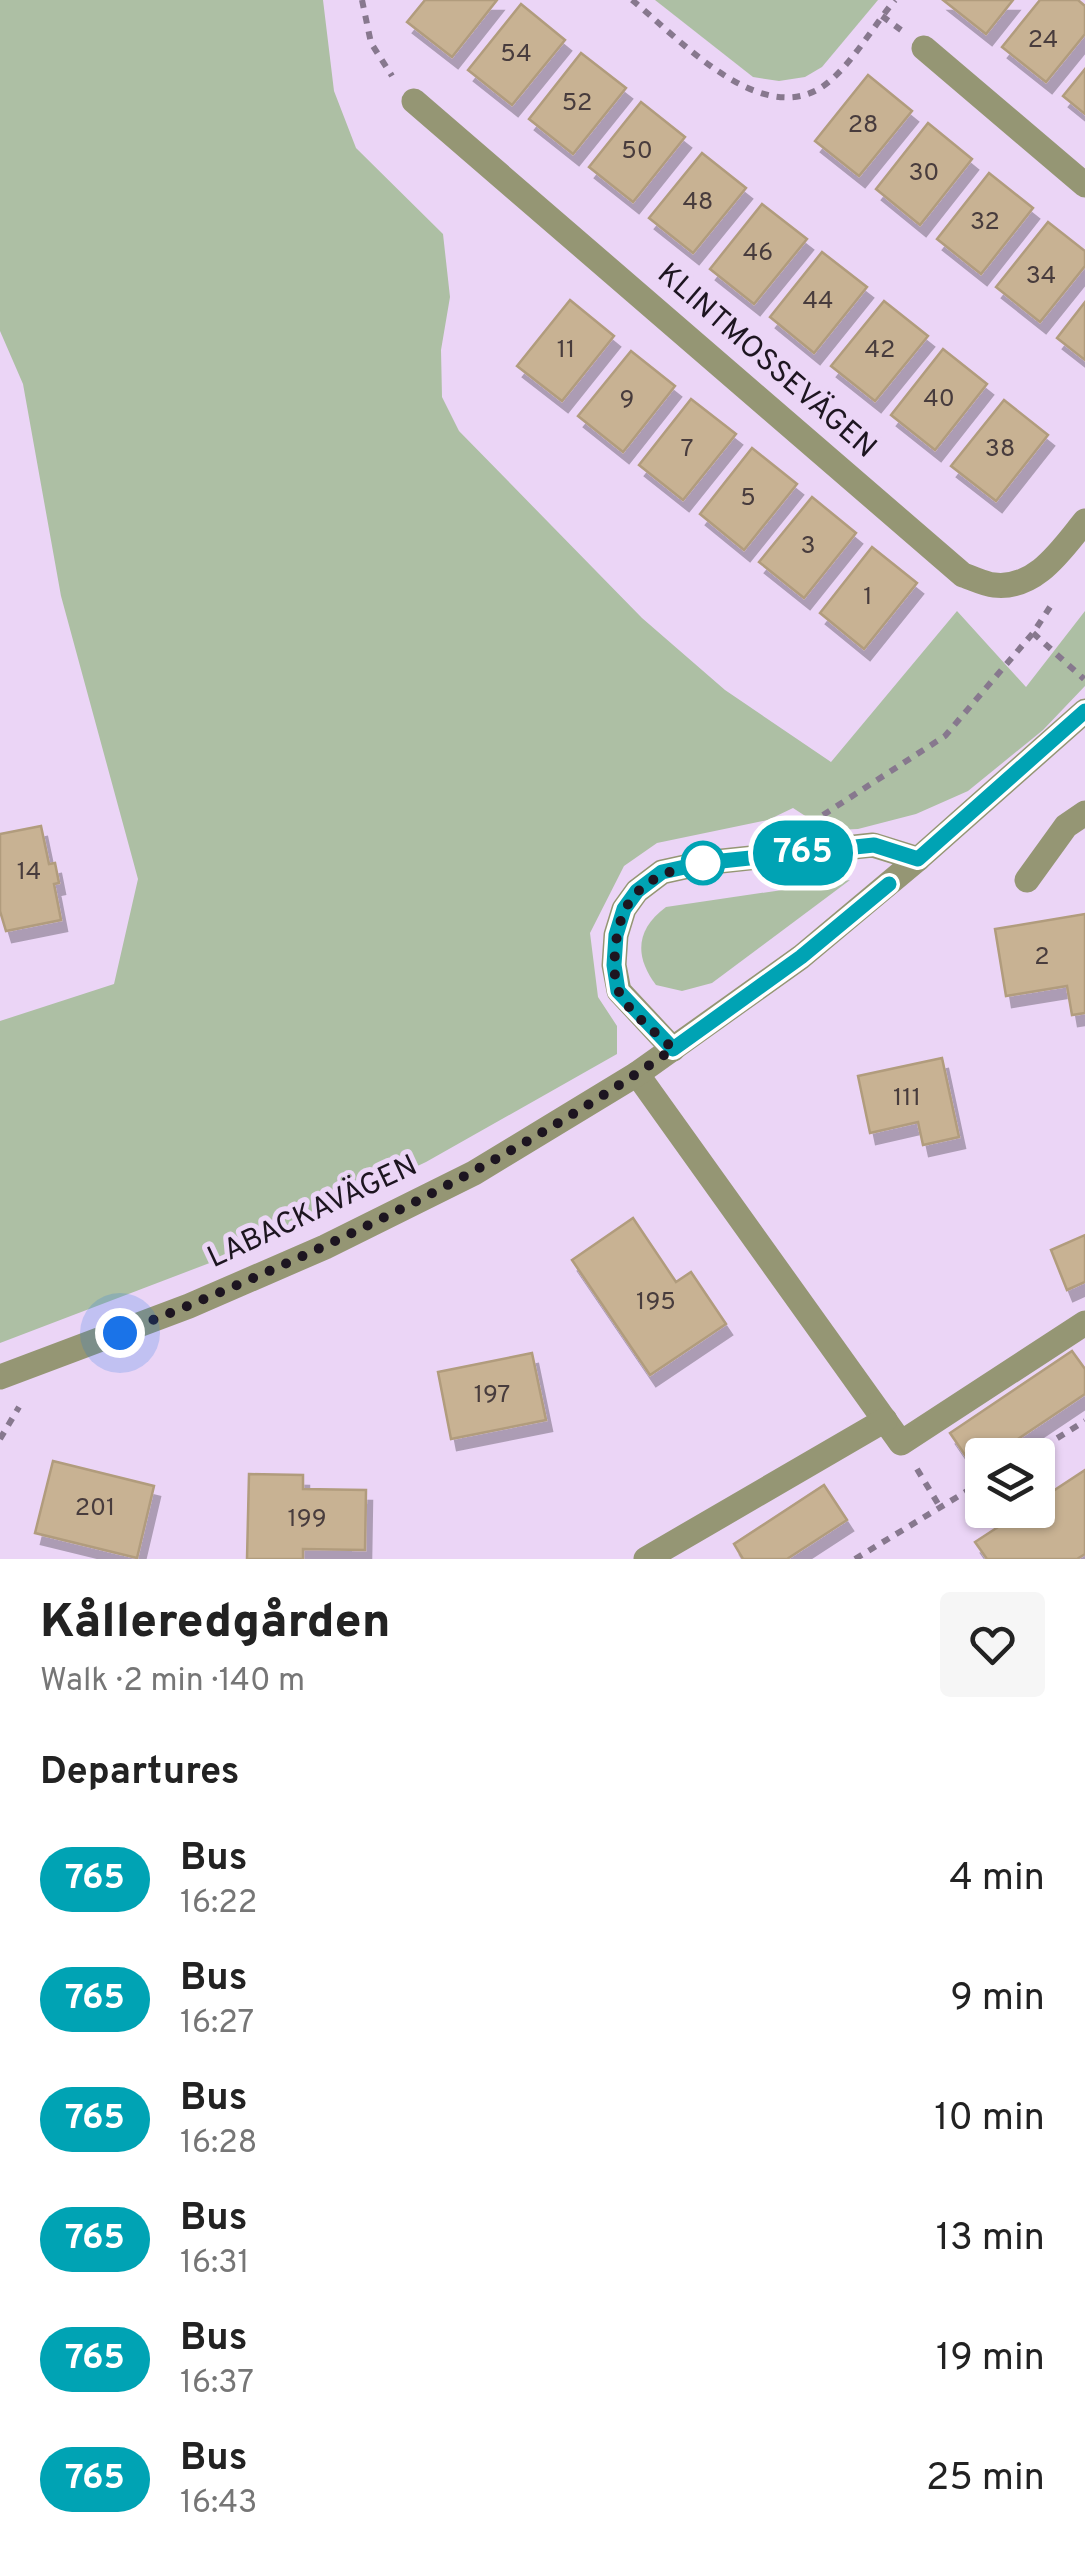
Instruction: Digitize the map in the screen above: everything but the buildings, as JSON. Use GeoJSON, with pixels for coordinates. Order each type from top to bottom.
{"type":"FeatureCollection","features":[{"type":"Feature","properties":{"kind":"street"},"geometry":{"type":"LineString","coordinates":[[924,48],[1085,185]]}},
{"type":"Feature","properties":{"kind":"street","name":"KLINTMOSSEVÄGEN"},"geometry":{"type":"LineString","coordinates":[[414,102],[963,575],[996,586],[1033,577]]}},
{"type":"Feature","properties":{"kind":"street"},"geometry":{"type":"LineString","coordinates":[[1033,577],[1054,560],[1085,521]]}},
{"type":"Feature","properties":{"kind":"street","name":"LABACKAVÄGEN"},"geometry":{"type":"LineString","coordinates":[[0,1378],[189,1306],[325,1247],[474,1173],[638,1074],[801,957],[1085,711]]}},
{"type":"Feature","properties":{"kind":"street"},"geometry":{"type":"LineString","coordinates":[[1027,880],[1066,826],[1085,813]]}},
{"type":"Feature","properties":{"kind":"street"},"geometry":{"type":"LineString","coordinates":[[673,1049],[618,991],[614,965],[616,935],[624,909],[637,891],[662,872],[703,863],[874,845],[918,859]]}},
{"type":"Feature","properties":{"kind":"street"},"geometry":{"type":"LineString","coordinates":[[638,1074],[901,1443],[1085,1323]]}},
{"type":"Feature","properties":{"kind":"street"},"geometry":{"type":"LineString","coordinates":[[646,1559],[885,1420]]}},
{"type":"Feature","properties":{"kind":"path"},"geometry":{"type":"LineString","coordinates":[[362,0],[370,43],[386,70],[414,102]]}},
{"type":"Feature","properties":{"kind":"path"},"geometry":{"type":"LineString","coordinates":[[632,0],[730,79],[758,95],[779,98],[801,95],[830,82],[895,0]]}},
{"type":"Feature","properties":{"kind":"path"},"geometry":{"type":"LineString","coordinates":[[810,824],[944,736],[1033,633],[1054,602],[1033,577]]}},
{"type":"Feature","properties":{"kind":"path"},"geometry":{"type":"LineString","coordinates":[[1033,633],[1085,680]]}},
{"type":"Feature","properties":{"kind":"path"},"geometry":{"type":"LineString","coordinates":[[1055,1440],[1085,1421]]}},
{"type":"Feature","properties":{"kind":"path"},"geometry":{"type":"LineString","coordinates":[[854,1559],[965,1492]]}},
{"type":"Feature","properties":{"kind":"green space"},"geometry":{"type":"Polygon","coordinates":[[[0,0],[323,0],[334,91],[356,148],[443,234],[450,297],[441,350],[442,397],[459,431],[642,618],[725,690],[831,762],[957,611],[1026,687],[1085,611],[1085,686],[1043,730],[968,791],[916,814],[858,829],[835,830],[793,808],[768,820],[657,843],[624,866],[590,933],[598,997],[617,1026],[617,1054],[426,1162],[228,1256],[0,1343],[0,1021],[114,984],[138,879],[61,596],[23,384],[0,331],[0,0]]]}},
{"type":"Feature","properties":{"kind":"green space"},"geometry":{"type":"Polygon","coordinates":[[[655,0],[878,0],[822,67],[805,77],[779,81],[753,77],[655,0]]]}},
{"type":"Feature","properties":{"kind":"green space"},"geometry":{"type":"Polygon","coordinates":[[[850,880],[712,983],[682,991],[656,985],[644,964],[644,934],[666,907],[850,880]]]}},
{"type":"Feature","properties":{"kind":"bus line","name":"765"},"geometry":{"type":"LineString","coordinates":[[889,884],[801,957],[673,1049],[618,991],[614,965],[616,935],[624,909],[637,891],[662,872],[703,863],[874,845],[918,859],[1085,711]]}},
{"type":"Feature","properties":{"kind":"route"},"geometry":{"type":"LineString","coordinates":[[120,1333],[325,1247],[474,1173],[673,1049],[618,991],[614,965],[616,935],[624,909],[637,891],[662,872],[703,863]]}}]}
